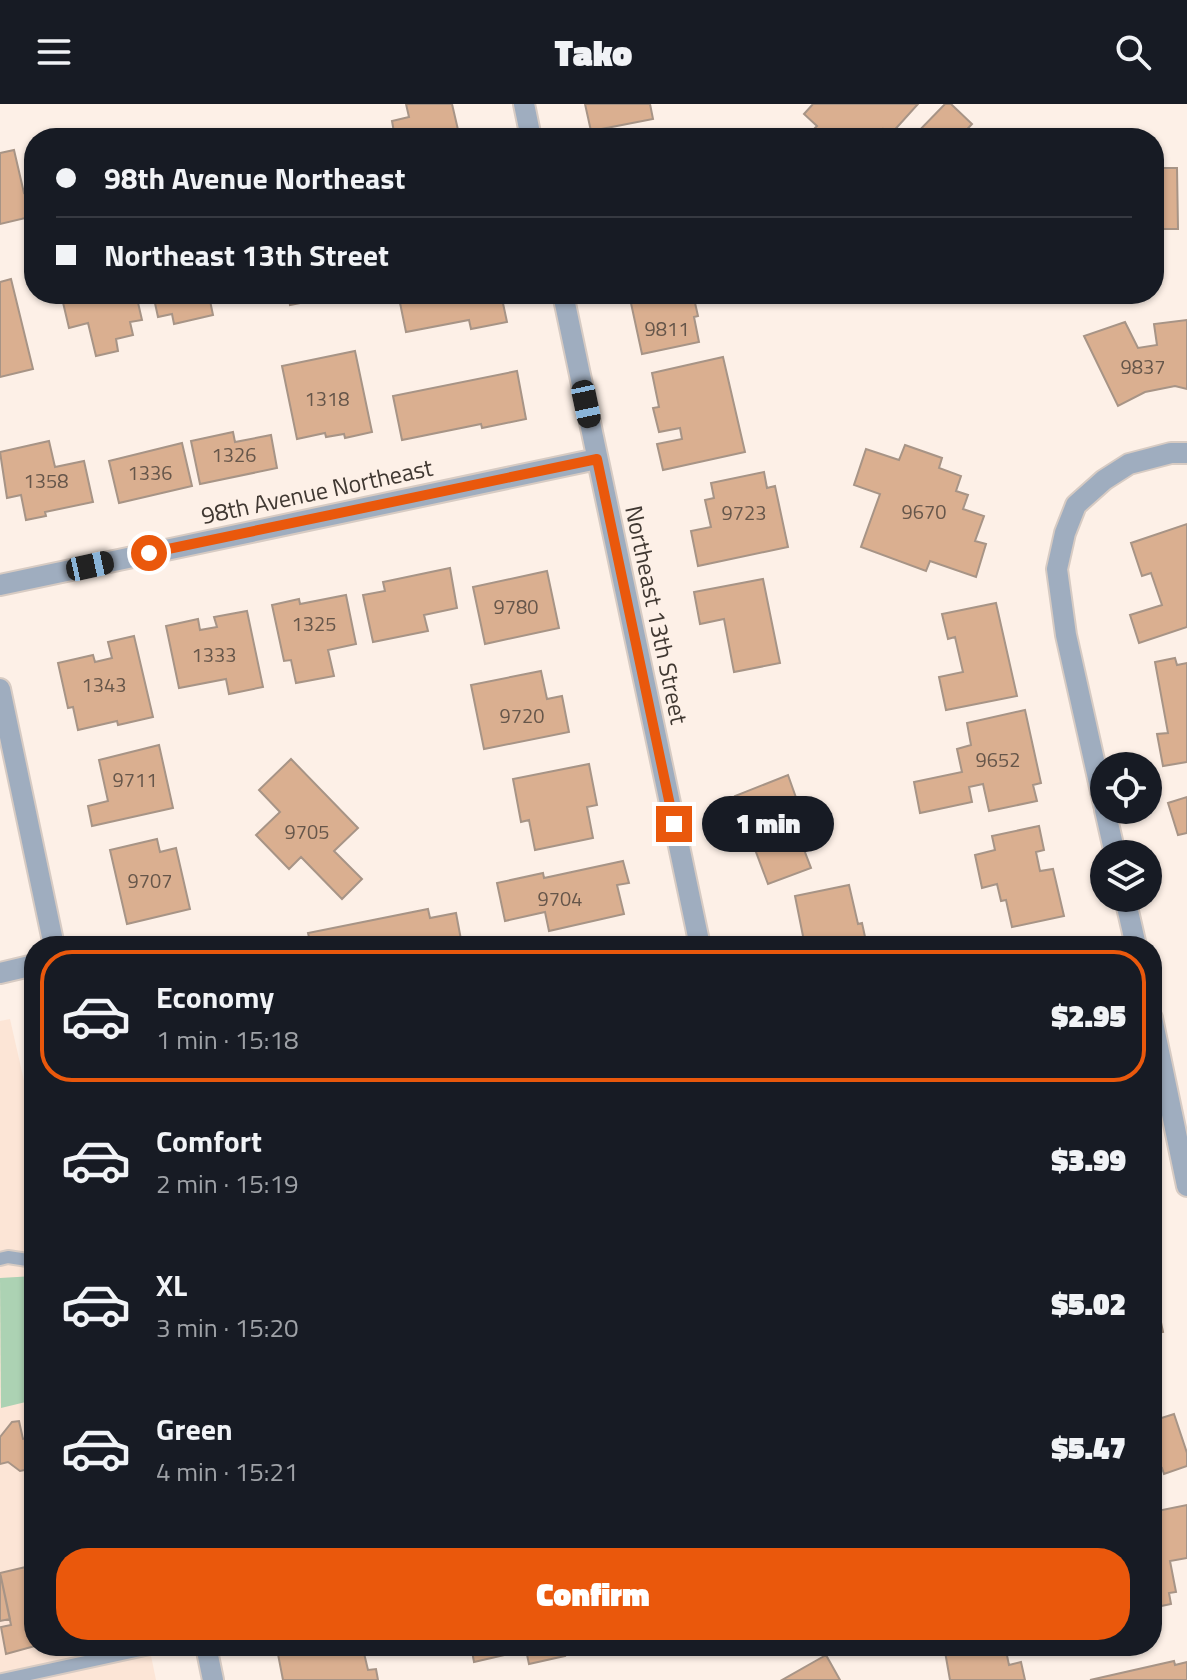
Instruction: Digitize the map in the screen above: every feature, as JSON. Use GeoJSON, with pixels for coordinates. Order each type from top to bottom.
{"type":"FeatureCollection","features":[{"type":"Feature","properties":{"kind":"street"},"geometry":{"type":"LineString","coordinates":[[524,104],[529,128]]}},
{"type":"Feature","properties":{"kind":"street","name":"Northeast 13th Street"},"geometry":{"type":"LineString","coordinates":[[565,304],[698,936]]}},
{"type":"Feature","properties":{"kind":"street"},"geometry":{"type":"LineString","coordinates":[[1092,752],[1066,635],[1057,569],[1065,533],[1076,505],[1104,480],[1129,464],[1171,453],[1187,453]]}},
{"type":"Feature","properties":{"kind":"street","name":"98th Avenue Northeast"},"geometry":{"type":"LineString","coordinates":[[0,585],[597,459]]}},
{"type":"Feature","properties":{"kind":"street"},"geometry":{"type":"LineString","coordinates":[[0,689],[52,936]]}},
{"type":"Feature","properties":{"kind":"street"},"geometry":{"type":"LineString","coordinates":[[1128,912],[1134,936]]}},
{"type":"Feature","properties":{"kind":"street"},"geometry":{"type":"LineString","coordinates":[[0,973],[24,967]]}},
{"type":"Feature","properties":{"kind":"street"},"geometry":{"type":"LineString","coordinates":[[1162,1066],[1187,1186]]}},
{"type":"Feature","properties":{"kind":"street"},"geometry":{"type":"LineString","coordinates":[[208,1656],[213,1680]]}},
{"type":"Feature","properties":{"kind":"lane"},"geometry":{"type":"LineString","coordinates":[[0,1259],[24,1259]]}},
{"type":"Feature","properties":{"kind":"lane"},"geometry":{"type":"LineString","coordinates":[[2,1680],[113,1656]]}},
{"type":"Feature","properties":{"kind":"shaded area"},"geometry":{"type":"Polygon","coordinates":[[[10,1019],[24,1081],[24,1656],[151,1656],[156,1680],[0,1680],[0,1021],[10,1019]]]}},
{"type":"Feature","properties":{"kind":"green space"},"geometry":{"type":"Polygon","coordinates":[[[24,1277],[24,1402],[1,1408],[0,1278],[24,1277]]]}},
{"type":"Feature","properties":{"kind":"building"},"geometry":{"type":"Polygon","coordinates":[[[406,104],[452,104],[458,128],[393,128],[392,121],[409,117],[406,104]]]}},
{"type":"Feature","properties":{"kind":"building"},"geometry":{"type":"Polygon","coordinates":[[[585,104],[650,104],[653,119],[590,128],[585,104]]]}},
{"type":"Feature","properties":{"kind":"building"},"geometry":{"type":"Polygon","coordinates":[[[813,104],[918,104],[896,128],[815,128],[817,126],[804,114],[813,104]]]}},
{"type":"Feature","properties":{"kind":"building"},"geometry":{"type":"Polygon","coordinates":[[[945,104],[951,104],[972,124],[968,128],[922,128],[945,104]]]}},
{"type":"Feature","properties":{"kind":"building"},"geometry":{"type":"Polygon","coordinates":[[[14,150],[24,193],[24,218],[0,224],[0,153],[14,150]]]}},
{"type":"Feature","properties":{"kind":"building"},"geometry":{"type":"Polygon","coordinates":[[[1164,168],[1177,168],[1178,229],[1164,229],[1164,168]]]}},
{"type":"Feature","properties":{"kind":"building"},"geometry":{"type":"Polygon","coordinates":[[[11,279],[33,369],[0,377],[0,282],[11,279]]]}},
{"type":"Feature","properties":{"kind":"building"},"geometry":{"type":"Polygon","coordinates":[[[63,304],[138,304],[142,320],[130,322],[133,335],[116,339],[118,351],[96,356],[88,323],[69,328],[63,304]]]}},
{"type":"Feature","properties":{"kind":"building"},"geometry":{"type":"Polygon","coordinates":[[[155,304],[211,304],[213,315],[174,324],[172,314],[158,317],[155,304]]]}},
{"type":"Feature","properties":{"kind":"building"},"geometry":{"type":"Polygon","coordinates":[[[400,304],[503,304],[507,322],[471,329],[469,320],[406,332],[400,304]]]}},
{"type":"Feature","properties":{"kind":"building"},"geometry":{"type":"Polygon","coordinates":[[[631,304],[695,304],[698,316],[694,317],[699,342],[642,354],[631,304]]]}},
{"type":"Feature","properties":{"kind":"building"},"geometry":{"type":"Polygon","coordinates":[[[1187,320],[1187,389],[1175,386],[1145,392],[1118,406],[1084,336],[1125,322],[1138,348],[1157,345],[1154,324],[1187,320]]]}},
{"type":"Feature","properties":{"kind":"building"},"geometry":{"type":"Polygon","coordinates":[[[355,351],[372,432],[345,438],[344,434],[326,437],[325,433],[297,439],[282,366],[355,351]]]}},
{"type":"Feature","properties":{"kind":"building"},"geometry":{"type":"Polygon","coordinates":[[[723,357],[745,452],[663,470],[657,444],[682,439],[680,428],[659,432],[653,408],[659,407],[652,373],[723,357]]]}},
{"type":"Feature","properties":{"kind":"building"},"geometry":{"type":"Polygon","coordinates":[[[517,371],[526,419],[482,428],[481,424],[402,440],[393,396],[517,371]]]}},
{"type":"Feature","properties":{"kind":"building"},"geometry":{"type":"Polygon","coordinates":[[[233,432],[235,442],[271,435],[277,468],[200,484],[191,441],[233,432]]]}},
{"type":"Feature","properties":{"kind":"building"},"geometry":{"type":"Polygon","coordinates":[[[49,441],[55,467],[84,461],[93,502],[45,512],[46,516],[26,520],[21,495],[7,498],[0,452],[49,441]]]}},
{"type":"Feature","properties":{"kind":"building"},"geometry":{"type":"Polygon","coordinates":[[[182,443],[192,486],[119,503],[109,461],[182,443]]]}},
{"type":"Feature","properties":{"kind":"building"},"geometry":{"type":"Polygon","coordinates":[[[905,445],[942,458],[939,468],[961,476],[956,491],[968,495],[963,509],[984,516],[975,541],[986,544],[976,577],[930,561],[926,571],[861,547],[880,494],[854,485],[866,449],[899,460],[905,445]]]}},
{"type":"Feature","properties":{"kind":"building"},"geometry":{"type":"Polygon","coordinates":[[[764,472],[767,488],[775,486],[788,547],[698,566],[691,531],[711,527],[705,500],[714,498],[711,483],[764,472]]]}},
{"type":"Feature","properties":{"kind":"building"},"geometry":{"type":"Polygon","coordinates":[[[1187,524],[1187,627],[1139,643],[1130,615],[1162,605],[1151,573],[1142,576],[1131,543],[1187,524]]]}},
{"type":"Feature","properties":{"kind":"building"},"geometry":{"type":"Polygon","coordinates":[[[450,568],[457,608],[424,615],[428,631],[373,642],[363,595],[385,591],[383,582],[450,568]]]}},
{"type":"Feature","properties":{"kind":"building"},"geometry":{"type":"Polygon","coordinates":[[[547,571],[559,628],[485,644],[473,587],[547,571]]]}},
{"type":"Feature","properties":{"kind":"building"},"geometry":{"type":"Polygon","coordinates":[[[763,579],[780,663],[734,672],[724,619],[700,624],[694,592],[763,579]]]}},
{"type":"Feature","properties":{"kind":"building"},"geometry":{"type":"Polygon","coordinates":[[[346,595],[356,644],[328,650],[334,676],[296,683],[291,660],[284,661],[272,605],[299,599],[300,604],[346,595]]]}},
{"type":"Feature","properties":{"kind":"building"},"geometry":{"type":"Polygon","coordinates":[[[996,603],[1017,696],[946,710],[939,677],[963,672],[955,637],[948,639],[942,614],[996,603]]]}},
{"type":"Feature","properties":{"kind":"building"},"geometry":{"type":"Polygon","coordinates":[[[247,611],[263,687],[229,694],[226,679],[179,688],[166,626],[198,619],[200,630],[217,627],[214,617],[247,611]]]}},
{"type":"Feature","properties":{"kind":"building"},"geometry":{"type":"Polygon","coordinates":[[[134,636],[153,717],[78,730],[73,707],[68,708],[58,663],[93,655],[95,662],[112,658],[108,642],[134,636]]]}},
{"type":"Feature","properties":{"kind":"building"},"geometry":{"type":"Polygon","coordinates":[[[1175,658],[1177,665],[1187,663],[1187,762],[1163,766],[1157,734],[1168,733],[1155,662],[1175,658]]]}},
{"type":"Feature","properties":{"kind":"building"},"geometry":{"type":"Polygon","coordinates":[[[541,671],[547,699],[562,696],[569,732],[484,749],[471,685],[541,671]]]}},
{"type":"Feature","properties":{"kind":"building"},"geometry":{"type":"Polygon","coordinates":[[[1025,710],[1041,783],[1033,785],[1037,801],[989,811],[983,784],[969,787],[972,802],[920,813],[914,782],[962,772],[957,749],[971,745],[967,723],[1025,710]]]}},
{"type":"Feature","properties":{"kind":"building"},"geometry":{"type":"Polygon","coordinates":[[[159,745],[173,808],[92,826],[88,806],[108,801],[99,760],[159,745]]]}},
{"type":"Feature","properties":{"kind":"building"},"geometry":{"type":"Polygon","coordinates":[[[291,759],[358,828],[334,851],[362,879],[342,899],[301,857],[289,869],[256,835],[280,812],[259,790],[291,759]]]}},
{"type":"Feature","properties":{"kind":"building"},"geometry":{"type":"Polygon","coordinates":[[[589,764],[597,805],[587,807],[593,838],[535,850],[529,820],[521,822],[513,779],[589,764]]]}},
{"type":"Feature","properties":{"kind":"building"},"geometry":{"type":"Polygon","coordinates":[[[788,775],[800,809],[790,813],[811,868],[768,884],[735,796],[788,775]]]}},
{"type":"Feature","properties":{"kind":"building"},"geometry":{"type":"Polygon","coordinates":[[[1187,797],[1187,833],[1178,835],[1168,803],[1187,797]]]}},
{"type":"Feature","properties":{"kind":"building"},"geometry":{"type":"Polygon","coordinates":[[[1039,826],[1044,850],[1036,852],[1040,871],[1053,869],[1064,916],[1012,927],[1006,900],[1001,901],[997,884],[982,888],[975,855],[995,850],[992,836],[1039,826]]]}},
{"type":"Feature","properties":{"kind":"building"},"geometry":{"type":"Polygon","coordinates":[[[157,839],[160,852],[176,848],[190,909],[127,924],[110,850],[157,839]]]}},
{"type":"Feature","properties":{"kind":"building"},"geometry":{"type":"Polygon","coordinates":[[[623,861],[629,883],[617,885],[624,914],[549,931],[545,912],[505,921],[497,883],[543,873],[544,878],[623,861]]]}},
{"type":"Feature","properties":{"kind":"building"},"geometry":{"type":"Polygon","coordinates":[[[849,885],[858,924],[862,923],[865,936],[803,936],[795,896],[849,885]]]}},
{"type":"Feature","properties":{"kind":"building"},"geometry":{"type":"Polygon","coordinates":[[[428,909],[430,918],[456,913],[460,936],[309,936],[308,933],[428,909]]]}},
{"type":"Feature","properties":{"kind":"building"},"geometry":{"type":"Polygon","coordinates":[[[1174,1414],[1187,1453],[1187,1466],[1164,1474],[1162,1468],[1162,1418],[1174,1414]]]}},
{"type":"Feature","properties":{"kind":"building"},"geometry":{"type":"Polygon","coordinates":[[[19,1421],[24,1439],[24,1470],[20,1471],[8,1462],[0,1464],[0,1437],[12,1422],[19,1421]]]}},
{"type":"Feature","properties":{"kind":"building"},"geometry":{"type":"Polygon","coordinates":[[[1187,1505],[1187,1558],[1170,1561],[1176,1592],[1169,1593],[1171,1604],[1162,1606],[1162,1510],[1187,1505]]]}},
{"type":"Feature","properties":{"kind":"building"},"geometry":{"type":"Polygon","coordinates":[[[24,1567],[24,1649],[6,1654],[1,1627],[11,1625],[0,1573],[24,1567]]]}},
{"type":"Feature","properties":{"kind":"building"},"geometry":{"type":"Polygon","coordinates":[[[0,1578],[10,1619],[0,1621],[0,1578]]]}},
{"type":"Feature","properties":{"kind":"building"},"geometry":{"type":"Polygon","coordinates":[[[278,1656],[365,1656],[368,1670],[376,1669],[378,1680],[283,1680],[278,1656]]]}},
{"type":"Feature","properties":{"kind":"building"},"geometry":{"type":"Polygon","coordinates":[[[473,1656],[500,1656],[474,1662],[473,1656]]]}},
{"type":"Feature","properties":{"kind":"building"},"geometry":{"type":"Polygon","coordinates":[[[527,1656],[565,1656],[529,1664],[527,1656]]]}},
{"type":"Feature","properties":{"kind":"building"},"geometry":{"type":"Polygon","coordinates":[[[827,1656],[840,1680],[782,1680],[827,1656]]]}},
{"type":"Feature","properties":{"kind":"building"},"geometry":{"type":"Polygon","coordinates":[[[946,1656],[1007,1656],[1009,1665],[1021,1662],[1025,1680],[950,1680],[946,1656]]]}},
{"type":"Feature","properties":{"kind":"building"},"geometry":{"type":"Polygon","coordinates":[[[1174,1661],[1175,1665],[1187,1662],[1187,1680],[1090,1680],[1174,1661]]]}},
{"type":"Feature","properties":{"kind":"route"},"geometry":{"type":"LineString","coordinates":[[149,553],[597,459],[674,824]]}}]}
